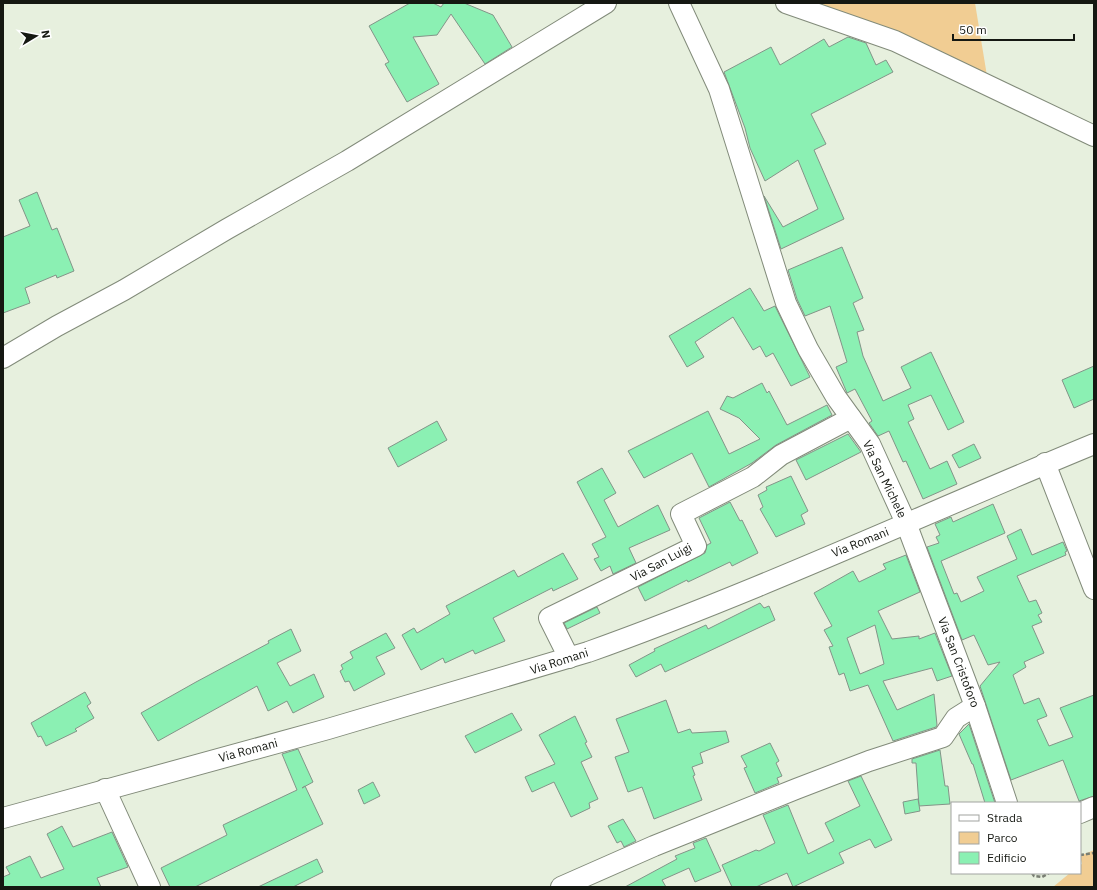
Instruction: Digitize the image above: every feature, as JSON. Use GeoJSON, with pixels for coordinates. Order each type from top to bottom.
{"type":"FeatureCollection","features":[{"type":"Feature","properties":{"kind":"street"},"geometry":{"type":"LineString","coordinates":[[3,358],[347,161],[606,3]]}},
{"type":"Feature","properties":{"kind":"street","name":"Via San Michele"},"geometry":{"type":"LineString","coordinates":[[679,3],[719,89],[786,303],[808,349],[836,397],[870,444],[906,523]]}},
{"type":"Feature","properties":{"kind":"street"},"geometry":{"type":"LineString","coordinates":[[786,3],[895,41],[1094,136]]}},
{"type":"Feature","properties":{"kind":"street","name":"Via San Luigi"},"geometry":{"type":"LineString","coordinates":[[569,658],[549,618],[696,546],[681,514],[753,477],[781,455],[851,418]]}},
{"type":"Feature","properties":{"kind":"street","name":"Via Romani"},"geometry":{"type":"LineString","coordinates":[[3,818],[328,729],[569,658],[630,637],[1094,444]]}},
{"type":"Feature","properties":{"kind":"street"},"geometry":{"type":"LineString","coordinates":[[1045,464],[1094,589]]}},
{"type":"Feature","properties":{"kind":"street","name":"Via San Cristoforo"},"geometry":{"type":"LineString","coordinates":[[906,523],[975,706],[1007,802]]}},
{"type":"Feature","properties":{"kind":"street"},"geometry":{"type":"LineString","coordinates":[[561,887],[654,846],[796,789],[868,761],[943,737],[956,718],[975,706]]}},
{"type":"Feature","properties":{"kind":"street"},"geometry":{"type":"LineString","coordinates":[[105,789],[150,887]]}},
{"type":"Feature","properties":{"kind":"street"},"geometry":{"type":"LineString","coordinates":[[1081,813],[1094,807]]}},
{"type":"Feature","properties":{"kind":"path"},"geometry":{"type":"LineString","coordinates":[[1081,855],[1094,853]]}},
{"type":"Feature","properties":{"kind":"path"},"geometry":{"type":"LineString","coordinates":[[1033,874],[1034,876],[1042,877],[1047,874]]}},
{"type":"Feature","properties":{"kind":"green space"},"geometry":{"type":"Polygon","coordinates":[[[815,3],[975,3],[987,76],[815,3]]]}},
{"type":"Feature","properties":{"kind":"green space"},"geometry":{"type":"Polygon","coordinates":[[[1094,850],[1094,887],[1053,887],[1069,874],[1081,874],[1081,856],[1094,850]]]}},
{"type":"Feature","properties":{"kind":"building"},"geometry":{"type":"Polygon","coordinates":[[[410,3],[433,3],[441,7],[444,3],[464,3],[493,15],[512,47],[485,64],[451,14],[437,35],[413,37],[439,84],[407,102],[385,64],[389,62],[369,26],[410,3]]]}},
{"type":"Feature","properties":{"kind":"building"},"geometry":{"type":"Polygon","coordinates":[[[848,37],[866,43],[876,65],[886,60],[893,72],[811,114],[826,144],[814,150],[844,219],[781,249],[764,196],[783,227],[818,209],[798,160],[765,181],[750,148],[745,128],[724,72],[771,47],[780,65],[824,39],[829,47],[848,37]]]}},
{"type":"Feature","properties":{"kind":"building"},"geometry":{"type":"Polygon","coordinates":[[[37,192],[52,230],[57,228],[74,271],[57,278],[56,275],[25,288],[30,303],[3,313],[3,237],[30,226],[19,200],[37,192]]]}},
{"type":"Feature","properties":{"kind":"building"},"geometry":{"type":"Polygon","coordinates":[[[842,247],[863,298],[853,303],[864,330],[857,332],[863,356],[883,401],[911,388],[901,367],[931,352],[964,422],[948,430],[931,395],[908,405],[914,419],[908,422],[930,469],[947,461],[957,484],[923,499],[906,461],[903,462],[889,431],[878,436],[869,423],[872,421],[855,389],[847,393],[836,367],[847,362],[830,306],[805,316],[797,299],[788,270],[842,247]]]}},
{"type":"Feature","properties":{"kind":"building"},"geometry":{"type":"Polygon","coordinates":[[[750,288],[764,311],[775,306],[810,377],[791,386],[773,353],[766,357],[760,346],[753,350],[733,317],[695,342],[704,357],[687,367],[669,336],[750,288]]]}},
{"type":"Feature","properties":{"kind":"building"},"geometry":{"type":"Polygon","coordinates":[[[1094,366],[1094,399],[1074,408],[1062,380],[1094,366]]]}},
{"type":"Feature","properties":{"kind":"building"},"geometry":{"type":"Polygon","coordinates":[[[762,383],[767,393],[769,391],[787,425],[827,405],[832,415],[776,445],[752,463],[709,487],[692,453],[644,478],[628,451],[708,411],[729,454],[760,439],[739,418],[720,409],[727,396],[733,398],[762,383]]]}},
{"type":"Feature","properties":{"kind":"building"},"geometry":{"type":"Polygon","coordinates":[[[437,421],[447,440],[398,467],[388,448],[437,421]]]}},
{"type":"Feature","properties":{"kind":"building"},"geometry":{"type":"Polygon","coordinates":[[[848,434],[861,452],[806,480],[796,460],[848,434]]]}},
{"type":"Feature","properties":{"kind":"building"},"geometry":{"type":"Polygon","coordinates":[[[974,444],[981,458],[959,468],[952,455],[974,444]]]}},
{"type":"Feature","properties":{"kind":"building"},"geometry":{"type":"Polygon","coordinates":[[[602,468],[616,493],[604,500],[618,527],[658,505],[670,530],[629,548],[636,563],[613,574],[610,566],[601,571],[594,559],[599,557],[592,544],[606,537],[577,482],[602,468]]]}},
{"type":"Feature","properties":{"kind":"building"},"geometry":{"type":"Polygon","coordinates":[[[791,476],[808,511],[801,515],[805,524],[776,537],[760,509],[763,507],[758,495],[767,490],[766,487],[791,476]]]}},
{"type":"Feature","properties":{"kind":"building"},"geometry":{"type":"Polygon","coordinates":[[[730,502],[740,521],[742,520],[758,553],[732,566],[730,562],[688,582],[687,580],[645,601],[638,587],[705,553],[707,545],[711,543],[699,518],[730,502]]]}},
{"type":"Feature","properties":{"kind":"building"},"geometry":{"type":"Polygon","coordinates":[[[993,504],[1005,533],[941,561],[954,594],[957,593],[961,602],[984,591],[977,577],[1017,559],[1007,536],[1021,529],[1032,555],[1063,542],[1067,551],[1065,552],[1066,555],[1017,576],[1029,602],[1036,600],[1042,613],[1038,615],[1042,622],[1032,626],[1044,653],[1024,662],[1026,667],[1013,675],[1024,704],[1039,698],[1047,716],[1037,720],[1049,746],[1073,737],[1060,708],[1094,695],[1094,796],[1079,801],[1063,760],[1011,780],[980,686],[1000,662],[988,665],[974,635],[962,640],[927,547],[939,543],[936,537],[940,535],[935,524],[951,517],[953,522],[993,504]]]}},
{"type":"Feature","properties":{"kind":"building"},"geometry":{"type":"Polygon","coordinates":[[[563,553],[578,579],[553,591],[552,588],[493,618],[505,641],[475,654],[473,650],[445,663],[443,658],[421,670],[402,635],[414,628],[417,633],[450,614],[446,606],[514,570],[518,577],[563,553]]]}},
{"type":"Feature","properties":{"kind":"building"},"geometry":{"type":"Polygon","coordinates":[[[906,555],[920,592],[878,611],[892,639],[919,636],[919,639],[935,633],[952,676],[937,681],[932,668],[883,681],[897,710],[934,694],[936,727],[893,741],[868,685],[850,691],[844,673],[839,675],[829,647],[833,646],[824,630],[832,626],[814,593],[853,571],[859,582],[886,569],[883,564],[906,555]],[[875,625],[847,638],[860,674],[884,664],[875,625]]]}},
{"type":"Feature","properties":{"kind":"building"},"geometry":{"type":"Polygon","coordinates":[[[760,603],[764,608],[769,606],[775,620],[665,672],[661,664],[636,677],[629,665],[655,651],[654,649],[706,625],[708,629],[760,603]]]}},
{"type":"Feature","properties":{"kind":"building"},"geometry":{"type":"Polygon","coordinates":[[[597,607],[600,613],[567,629],[564,623],[597,607]]]}},
{"type":"Feature","properties":{"kind":"building"},"geometry":{"type":"Polygon","coordinates":[[[291,629],[301,651],[277,663],[290,686],[314,674],[324,697],[293,713],[287,701],[268,711],[257,686],[158,741],[141,713],[269,643],[268,641],[291,629]]]}},
{"type":"Feature","properties":{"kind":"building"},"geometry":{"type":"Polygon","coordinates":[[[386,633],[395,648],[376,657],[385,674],[354,691],[349,681],[345,682],[340,671],[343,669],[341,665],[353,658],[350,652],[386,633]]]}},
{"type":"Feature","properties":{"kind":"building"},"geometry":{"type":"Polygon","coordinates":[[[85,692],[91,703],[87,706],[94,718],[75,729],[77,731],[46,746],[41,736],[38,737],[31,723],[85,692]]]}},
{"type":"Feature","properties":{"kind":"building"},"geometry":{"type":"Polygon","coordinates":[[[666,700],[678,733],[690,729],[692,733],[726,731],[729,742],[700,753],[703,763],[692,767],[695,775],[693,776],[702,800],[654,819],[642,787],[628,792],[615,757],[629,752],[616,719],[666,700]]]}},
{"type":"Feature","properties":{"kind":"building"},"geometry":{"type":"Polygon","coordinates":[[[512,713],[522,730],[475,753],[465,736],[512,713]]]}},
{"type":"Feature","properties":{"kind":"building"},"geometry":{"type":"Polygon","coordinates":[[[575,716],[592,757],[581,762],[598,799],[589,803],[590,808],[571,817],[554,782],[532,792],[525,777],[555,764],[539,735],[575,716]]]}},
{"type":"Feature","properties":{"kind":"building"},"geometry":{"type":"Polygon","coordinates":[[[969,724],[995,802],[985,802],[973,764],[959,734],[969,724]]]}},
{"type":"Feature","properties":{"kind":"building"},"geometry":{"type":"Polygon","coordinates":[[[770,743],[779,761],[776,763],[782,776],[777,778],[779,783],[755,793],[744,768],[747,767],[741,756],[770,743]]]}},
{"type":"Feature","properties":{"kind":"building"},"geometry":{"type":"Polygon","coordinates":[[[298,749],[313,782],[305,786],[323,824],[195,887],[170,887],[161,868],[227,835],[223,825],[297,790],[282,754],[298,749]]]}},
{"type":"Feature","properties":{"kind":"building"},"geometry":{"type":"Polygon","coordinates":[[[940,750],[945,786],[948,786],[950,804],[919,806],[916,763],[912,763],[912,759],[940,750]]]}},
{"type":"Feature","properties":{"kind":"building"},"geometry":{"type":"Polygon","coordinates":[[[861,776],[892,840],[875,848],[870,839],[839,853],[844,863],[793,887],[787,873],[756,887],[732,887],[722,865],[756,850],[759,851],[775,843],[763,815],[788,805],[808,854],[834,841],[825,823],[860,806],[848,781],[861,776]]]}},
{"type":"Feature","properties":{"kind":"building"},"geometry":{"type":"Polygon","coordinates":[[[373,782],[380,796],[364,804],[358,790],[373,782]]]}},
{"type":"Feature","properties":{"kind":"building"},"geometry":{"type":"Polygon","coordinates":[[[918,799],[920,811],[905,814],[903,802],[918,799]]]}},
{"type":"Feature","properties":{"kind":"building"},"geometry":{"type":"Polygon","coordinates":[[[623,819],[636,841],[624,847],[621,841],[617,843],[608,826],[623,819]]]}},
{"type":"Feature","properties":{"kind":"building"},"geometry":{"type":"Polygon","coordinates":[[[62,826],[73,847],[112,832],[128,867],[97,878],[101,887],[3,887],[3,877],[10,874],[6,867],[30,856],[41,878],[64,869],[47,834],[62,826]]]}},
{"type":"Feature","properties":{"kind":"building"},"geometry":{"type":"Polygon","coordinates":[[[706,838],[721,871],[695,882],[689,868],[662,880],[666,887],[625,887],[677,859],[675,856],[695,848],[693,843],[706,838]]]}},
{"type":"Feature","properties":{"kind":"building"},"geometry":{"type":"Polygon","coordinates":[[[317,859],[323,872],[293,887],[258,887],[317,859]]]}}]}
